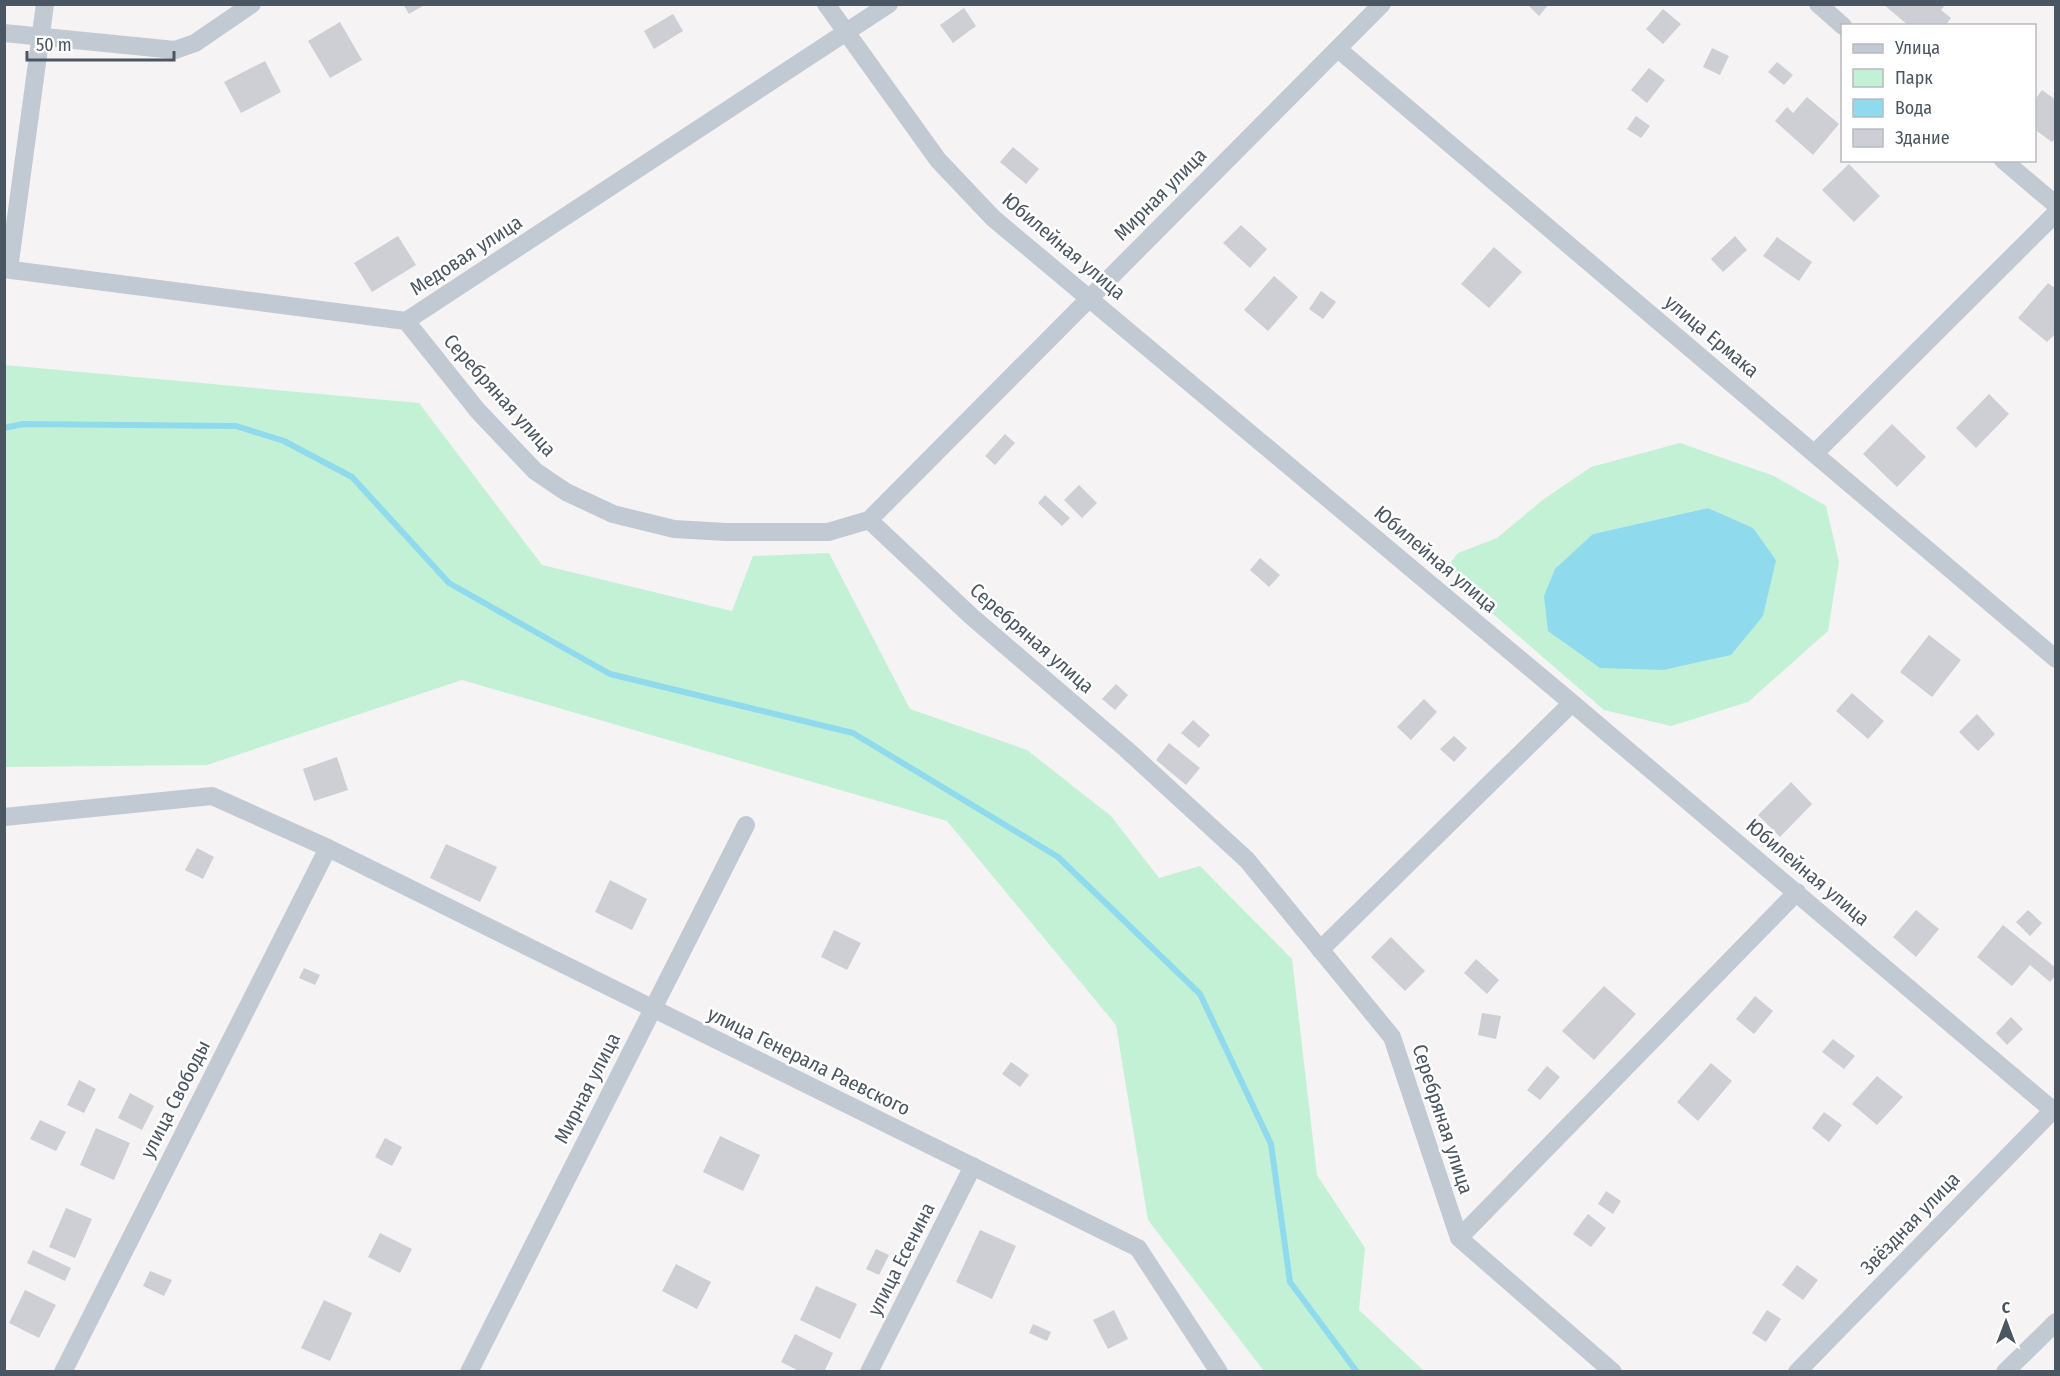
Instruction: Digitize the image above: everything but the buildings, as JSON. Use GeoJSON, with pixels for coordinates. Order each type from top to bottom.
{"type":"FeatureCollection","features":[{"type":"Feature","properties":{"kind":"street"},"geometry":{"type":"LineString","coordinates":[[7,269],[45,4]]}},
{"type":"Feature","properties":{"kind":"street"},"geometry":{"type":"LineString","coordinates":[[4,33],[175,50],[195,43],[252,4]]}},
{"type":"Feature","properties":{"kind":"street","name":"Юбилейная улица"},"geometry":{"type":"LineString","coordinates":[[826,4],[845,34],[938,160],[993,218],[1089,296],[2054,1110]]}},
{"type":"Feature","properties":{"kind":"street","name":"Медовая улица"},"geometry":{"type":"LineString","coordinates":[[7,269],[406,321],[889,4]]}},
{"type":"Feature","properties":{"kind":"street","name":"Мирная улица"},"geometry":{"type":"LineString","coordinates":[[869,520],[1089,296],[1382,4]]}},
{"type":"Feature","properties":{"kind":"street"},"geometry":{"type":"LineString","coordinates":[[1818,4],[1841,24]]}},
{"type":"Feature","properties":{"kind":"street","name":"улица Ермака"},"geometry":{"type":"LineString","coordinates":[[1338,49],[1815,453],[2055,660]]}},
{"type":"Feature","properties":{"kind":"street"},"geometry":{"type":"LineString","coordinates":[[2005,162],[2055,205]]}},
{"type":"Feature","properties":{"kind":"street"},"geometry":{"type":"LineString","coordinates":[[1815,453],[2055,213]]}},
{"type":"Feature","properties":{"kind":"street","name":"Серебряная улица"},"geometry":{"type":"LineString","coordinates":[[406,321],[478,411],[535,471],[566,492],[613,514],[674,529],[726,532],[828,532],[869,520],[971,616],[1126,748],[1247,860],[1392,1037],[1459,1238],[1797,892]]}},
{"type":"Feature","properties":{"kind":"street"},"geometry":{"type":"LineString","coordinates":[[1320,950],[1572,703]]}},
{"type":"Feature","properties":{"kind":"street","name":"улица Генерала Раевского"},"geometry":{"type":"LineString","coordinates":[[4,817],[212,796],[328,848],[1138,1248],[1218,1371]]}},
{"type":"Feature","properties":{"kind":"street","name":"Мирная улица"},"geometry":{"type":"LineString","coordinates":[[469,1371],[746,825]]}},
{"type":"Feature","properties":{"kind":"street","name":"улица Свободы"},"geometry":{"type":"LineString","coordinates":[[63,1371],[328,848]]}},
{"type":"Feature","properties":{"kind":"street","name":"Звёздная улица"},"geometry":{"type":"LineString","coordinates":[[1797,1371],[2054,1110]]}},
{"type":"Feature","properties":{"kind":"street","name":"улица Есенина"},"geometry":{"type":"LineString","coordinates":[[868,1371],[973,1166]]}},
{"type":"Feature","properties":{"kind":"street"},"geometry":{"type":"LineString","coordinates":[[1459,1238],[1613,1371]]}},
{"type":"Feature","properties":{"kind":"street"},"geometry":{"type":"LineString","coordinates":[[2005,1371],[2055,1322]]}},
{"type":"Feature","properties":{"kind":"green space"},"geometry":{"type":"Polygon","coordinates":[[[4,365],[419,403],[542,565],[732,611],[753,556],[829,553],[910,709],[1027,750],[1111,816],[1159,878],[1200,866],[1292,959],[1317,1175],[1365,1248],[1359,1310],[1424,1371],[1264,1371],[1148,1220],[1116,1025],[947,821],[462,680],[207,765],[5,767],[4,365]]]}},
{"type":"Feature","properties":{"kind":"green space"},"geometry":{"type":"Polygon","coordinates":[[[1680,443],[1774,476],[1826,506],[1839,562],[1828,631],[1748,702],[1671,726],[1604,710],[1463,588],[1451,562],[1458,553],[1497,538],[1544,499],[1591,467],[1680,443]],[[1708,508],[1593,534],[1776,560],[1753,529],[1708,508]]]}},
{"type":"Feature","properties":{"kind":"water"},"geometry":{"type":"Polygon","coordinates":[[[1708,508],[1753,528],[1776,560],[1763,616],[1731,655],[1663,670],[1600,668],[1548,631],[1544,596],[1555,569],[1593,534],[1708,508]]]}},
{"type":"Feature","properties":{"kind":"waterway"},"geometry":{"type":"LineString","coordinates":[[4,428],[23,424],[236,426],[284,441],[352,477],[449,583],[610,674],[853,733],[1058,857],[1200,994],[1271,1144],[1290,1282],[1357,1372]]}}]}
